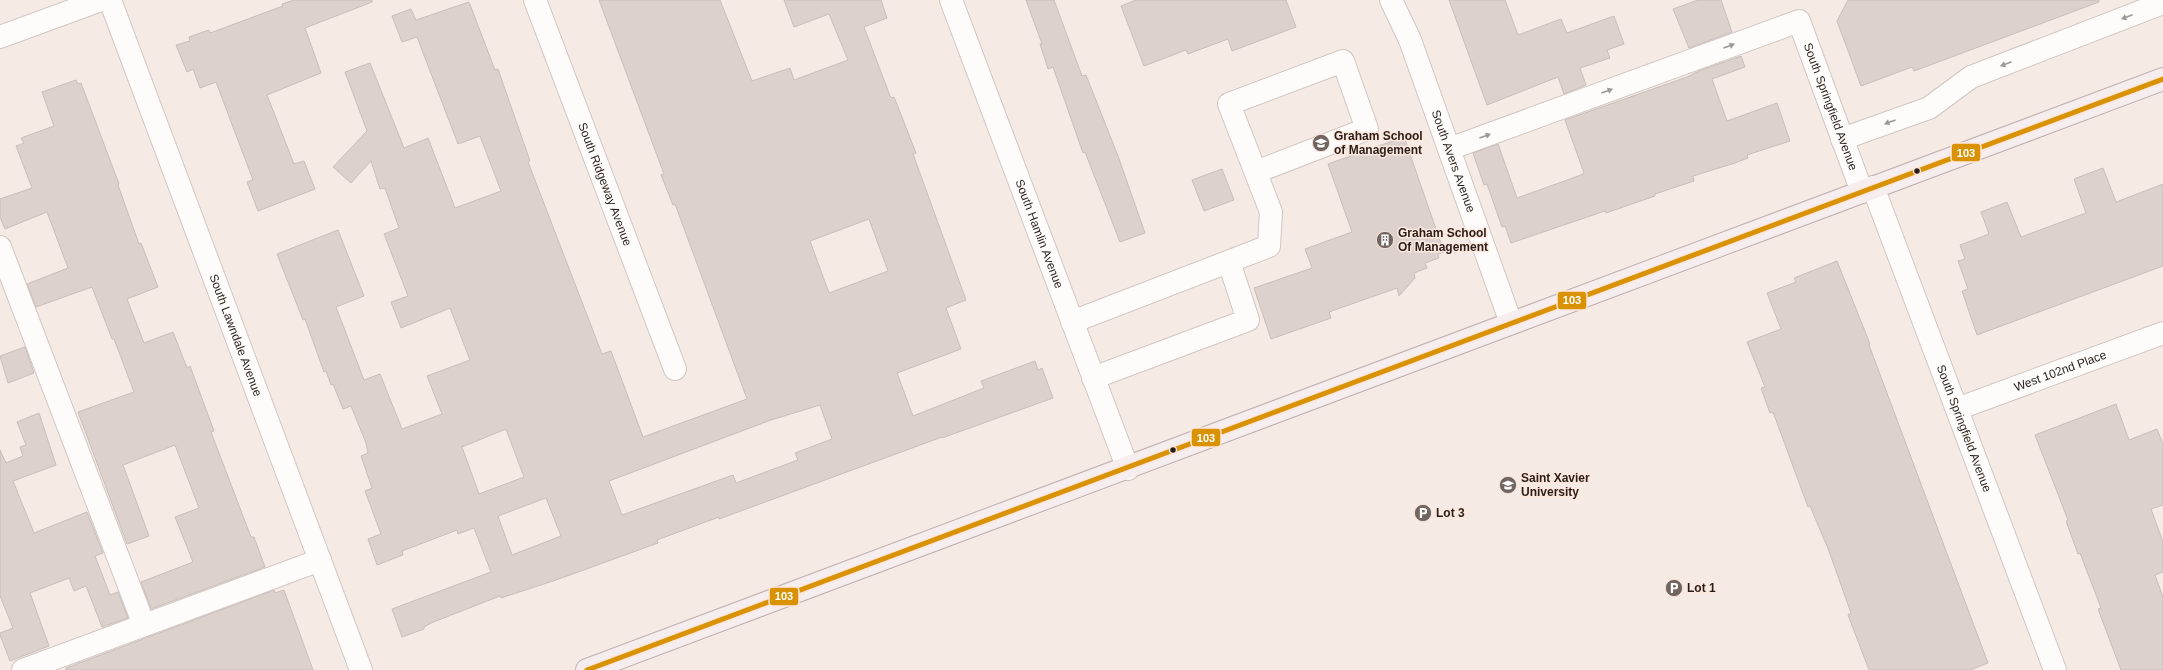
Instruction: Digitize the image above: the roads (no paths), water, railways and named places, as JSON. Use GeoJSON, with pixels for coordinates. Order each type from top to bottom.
{"type":"FeatureCollection","features":[{"type":"Feature","properties":{"kind":"main road"},"geometry":{"type":"LineString","coordinates":[[587,670],[1128,469],[1511,323],[2163,79]]}},
{"type":"Feature","properties":{"kind":"street"},"geometry":{"type":"LineString","coordinates":[[0,37],[101,0]]}},
{"type":"Feature","properties":{"kind":"street","name":"South Lawndale Avenue"},"geometry":{"type":"LineString","coordinates":[[110,0],[361,670]]}},
{"type":"Feature","properties":{"kind":"street","name":"South Ridgeway Avenue"},"geometry":{"type":"LineString","coordinates":[[535,0],[676,369]]}},
{"type":"Feature","properties":{"kind":"street","name":"South Hamlin Avenue"},"geometry":{"type":"LineString","coordinates":[[951,0],[1128,469]]}},
{"type":"Feature","properties":{"kind":"street","name":"South Avers Avenue"},"geometry":{"type":"LineString","coordinates":[[1391,0],[1410,40],[1511,323]]}},
{"type":"Feature","properties":{"kind":"street"},"geometry":{"type":"LineString","coordinates":[[1842,139],[1929,108],[1971,77],[2163,3]]}},
{"type":"Feature","properties":{"kind":"street","name":"South Springfield Avenue"},"geometry":{"type":"LineString","coordinates":[[1449,149],[1799,21],[1842,139],[1868,190],[1957,409],[2055,670]]}},
{"type":"Feature","properties":{"kind":"street"},"geometry":{"type":"LineString","coordinates":[[1072,322],[1269,246],[1271,212],[1229,104],[1343,61],[1367,129],[1256,172]]}},
{"type":"Feature","properties":{"kind":"street"},"geometry":{"type":"LineString","coordinates":[[0,247],[144,625]]}},
{"type":"Feature","properties":{"kind":"street"},"geometry":{"type":"LineString","coordinates":[[1093,378],[1248,320],[1229,262]]}},
{"type":"Feature","properties":{"kind":"street","name":"West 102nd Place"},"geometry":{"type":"LineString","coordinates":[[1957,409],[2163,333]]}},
{"type":"Feature","properties":{"kind":"street"},"geometry":{"type":"LineString","coordinates":[[23,670],[320,560]]}},
{"type":"Feature","properties":{"kind":"place","name":"Graham School of Management"},"geometry":{"type":"Point","coordinates":[1321,143]}},
{"type":"Feature","properties":{"kind":"place","name":"Graham School Of Management"},"geometry":{"type":"Point","coordinates":[1385,240]}},
{"type":"Feature","properties":{"kind":"place","name":"Saint Xavier University"},"geometry":{"type":"Point","coordinates":[1508,485]}},
{"type":"Feature","properties":{"kind":"place","name":"Lot 3"},"geometry":{"type":"Point","coordinates":[1423,513]}},
{"type":"Feature","properties":{"kind":"place","name":"Lot 1"},"geometry":{"type":"Point","coordinates":[1674,588]}}]}
